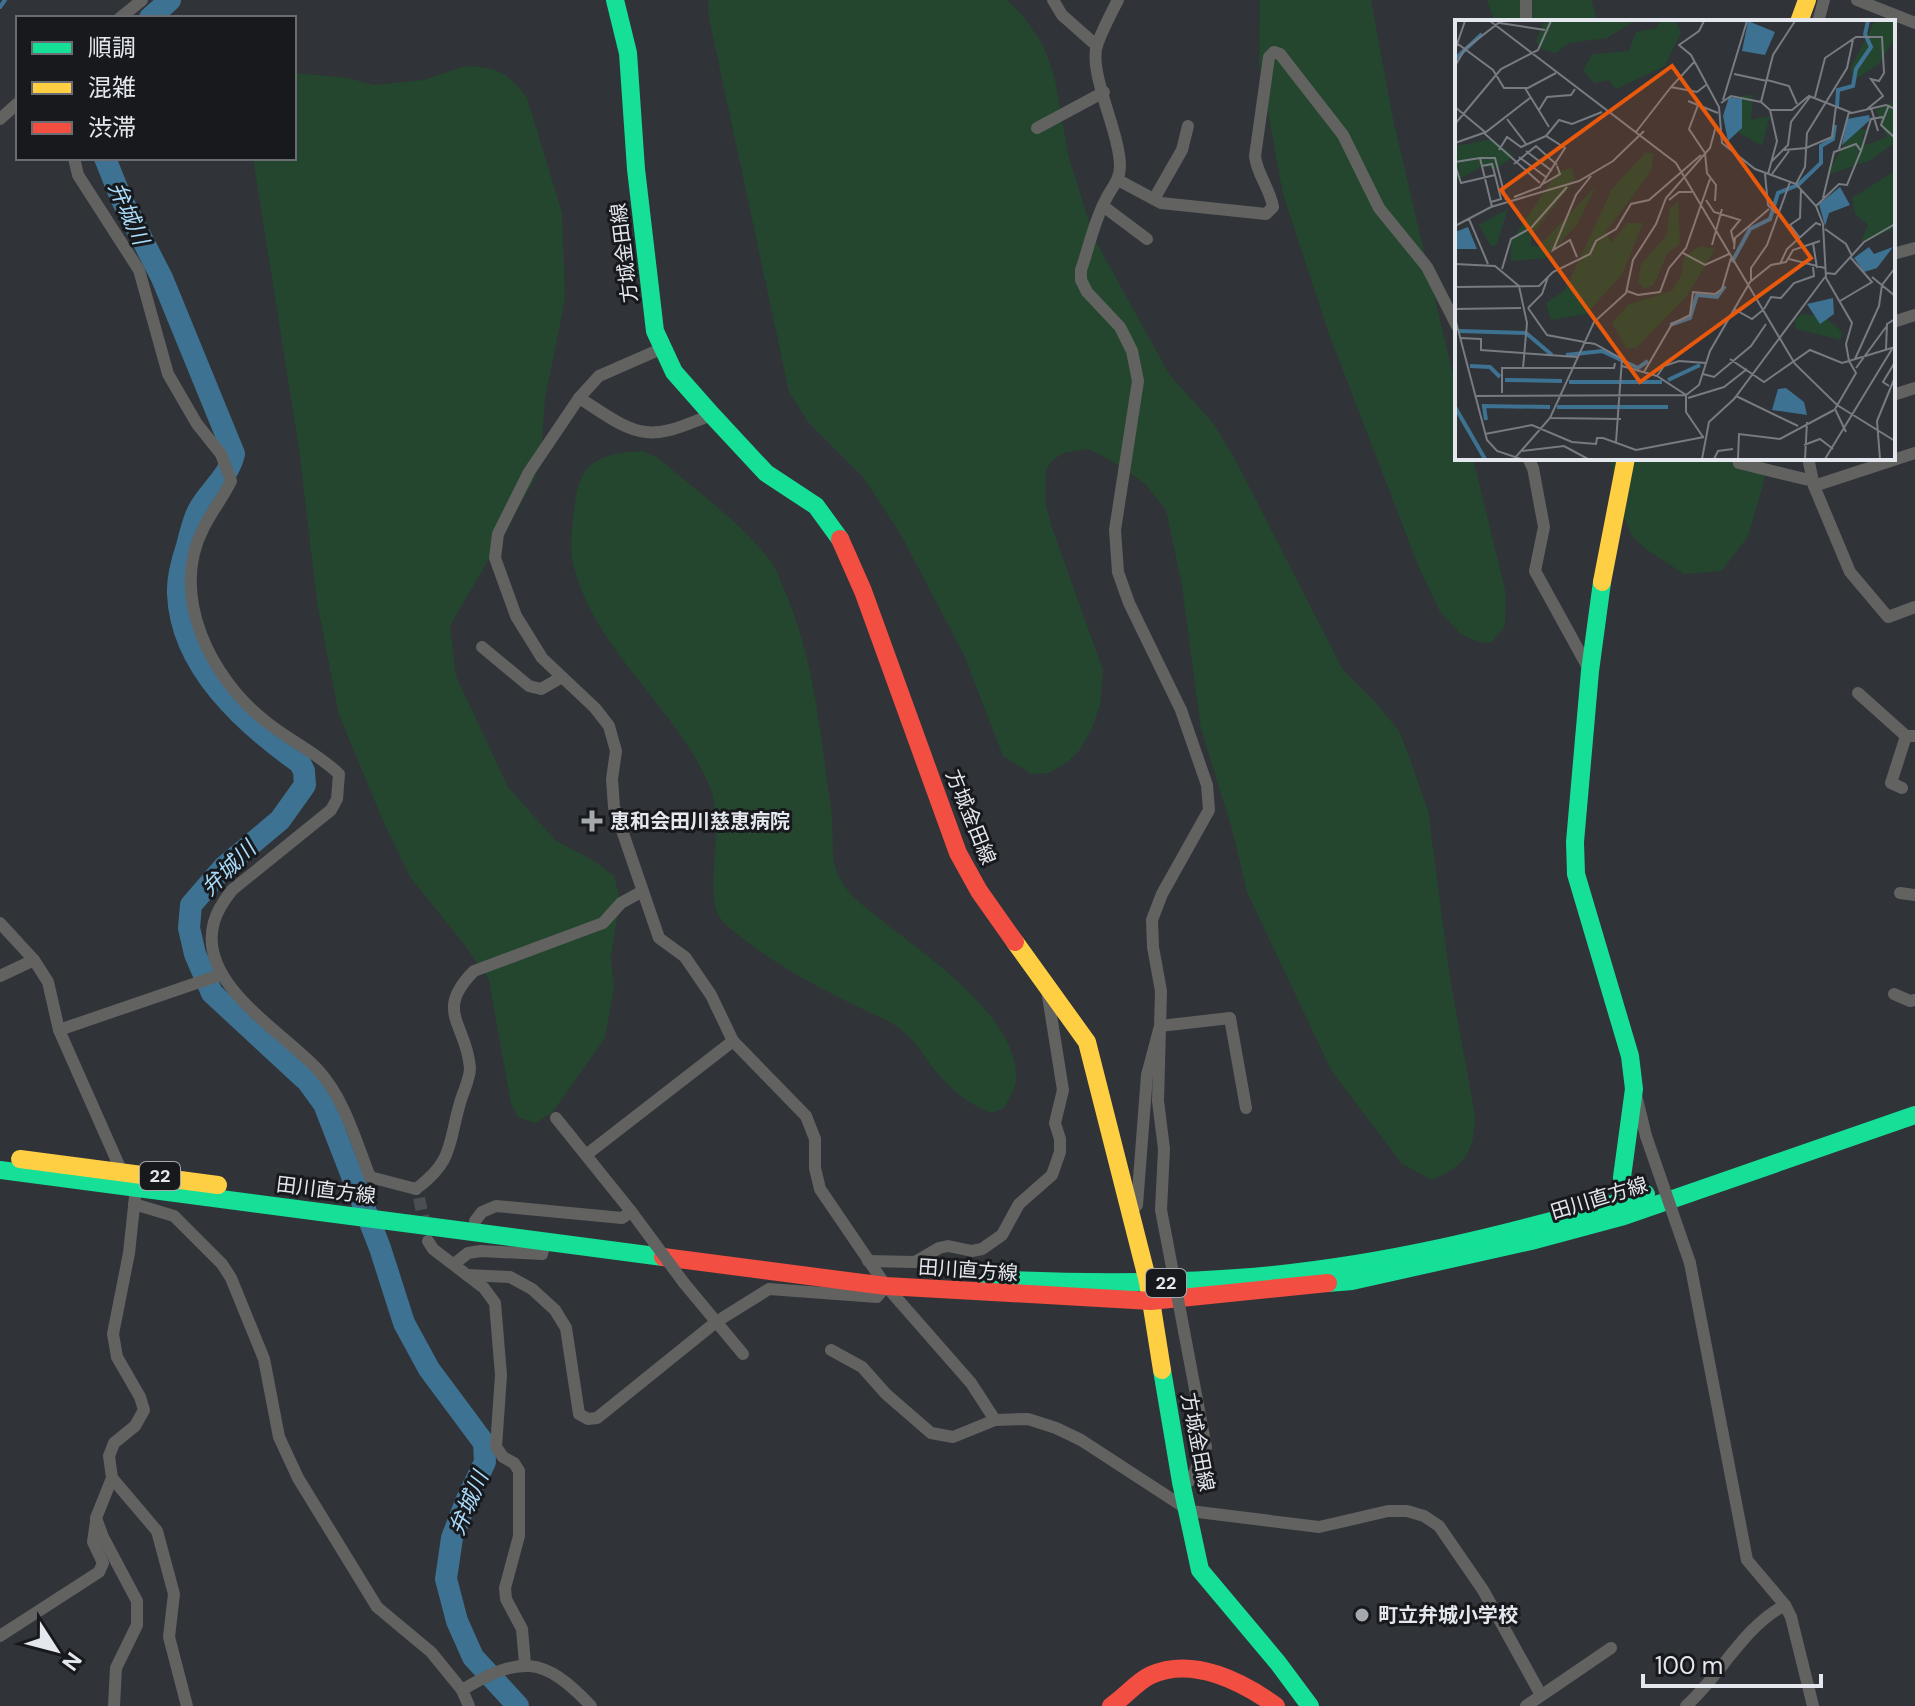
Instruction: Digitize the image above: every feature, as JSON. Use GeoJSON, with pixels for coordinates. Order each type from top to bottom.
{"type":"FeatureCollection","features":[{"type":"Feature","properties":{"kind":"main road","name":"方城金田線"},"geometry":{"type":"LineString","coordinates":[[615,0],[628,53],[636,169],[655,331],[674,372],[712,415],[766,473],[816,506],[837,532],[863,591],[958,853],[979,891],[1087,1042],[1150,1292],[1182,1485],[1190,1511],[1200,1570],[1310,1706]]}},
{"type":"Feature","properties":{"kind":"main road"},"geometry":{"type":"LineString","coordinates":[[1800,20],[1807,0]]}},
{"type":"Feature","properties":{"kind":"main road"},"geometry":{"type":"LineString","coordinates":[[1624,1208],[1622,1177],[1634,1089],[1630,1056],[1576,874],[1578,791],[1590,671],[1606,551],[1626,460]]}},
{"type":"Feature","properties":{"kind":"main road","name":"田川直方線"},"geometry":{"type":"LineString","coordinates":[[1624,1208],[1915,1103]]}},
{"type":"Feature","properties":{"kind":"main road","name":"田川直方線"},"geometry":{"type":"LineString","coordinates":[[0,1156],[121,1170],[545,1242],[877,1273],[1150,1292],[1352,1281],[1474,1255],[1915,1115]]}},
{"type":"Feature","properties":{"kind":"main road","name":"田川直方線"},"geometry":{"type":"LineString","coordinates":[[0,1170],[135,1196],[318,1204]]}},
{"type":"Feature","properties":{"kind":"main road","name":"田川直方線"},"geometry":{"type":"LineString","coordinates":[[395,1217],[475,1221],[877,1273]]}},
{"type":"Feature","properties":{"kind":"main road"},"geometry":{"type":"LineString","coordinates":[[1111,1706],[1153,1673],[1175,1669],[1203,1671],[1232,1680],[1276,1706]]}},
{"type":"Feature","properties":{"kind":"street"},"geometry":{"type":"LineString","coordinates":[[122,16],[142,0]]}},
{"type":"Feature","properties":{"kind":"street"},"geometry":{"type":"LineString","coordinates":[[1053,0],[1062,15],[1097,46]]}},
{"type":"Feature","properties":{"kind":"street"},"geometry":{"type":"LineString","coordinates":[[1118,0],[1105,22],[1097,46],[1097,69],[1118,144],[1120,167],[1118,180],[1103,206],[1081,270],[1081,280],[1087,292],[1120,327],[1132,351],[1138,381],[1115,530],[1118,572],[1129,603],[1181,710],[1207,785],[1209,810],[1162,894],[1152,920],[1153,947],[1161,991],[1158,1101],[1164,1149],[1161,1210],[1206,1447],[1191,1480],[1182,1485]]}},
{"type":"Feature","properties":{"kind":"street"},"geometry":{"type":"LineString","coordinates":[[1819,20],[1824,0]]}},
{"type":"Feature","properties":{"kind":"street"},"geometry":{"type":"LineString","coordinates":[[1857,0],[1915,23]]}},
{"type":"Feature","properties":{"kind":"street"},"geometry":{"type":"LineString","coordinates":[[1118,180],[1161,203],[1266,214],[1273,207],[1272,197],[1257,172],[1255,156],[1269,57],[1274,52],[1280,54],[1343,135],[1379,208],[1427,267],[1455,322]]}},
{"type":"Feature","properties":{"kind":"street"},"geometry":{"type":"LineString","coordinates":[[1037,128],[1104,92]]}},
{"type":"Feature","properties":{"kind":"street"},"geometry":{"type":"LineString","coordinates":[[0,119],[16,105]]}},
{"type":"Feature","properties":{"kind":"street"},"geometry":{"type":"LineString","coordinates":[[1154,199],[1182,150],[1188,126]]}},
{"type":"Feature","properties":{"kind":"street"},"geometry":{"type":"LineString","coordinates":[[74,160],[78,175],[139,270],[168,374],[197,424],[221,454],[231,481],[222,501],[202,530],[191,571],[194,613],[206,647],[230,684],[263,720],[310,750],[339,774],[337,799],[331,810],[232,890],[222,904],[213,923],[212,942],[218,976],[320,1072],[339,1100],[370,1177],[418,1193],[449,1152],[470,1070],[455,1018],[454,996],[461,984],[474,971],[603,923],[621,903],[641,892]]}},
{"type":"Feature","properties":{"kind":"street"},"geometry":{"type":"LineString","coordinates":[[1103,206],[1147,239]]}},
{"type":"Feature","properties":{"kind":"street"},"geometry":{"type":"LineString","coordinates":[[1895,253],[1915,248]]}},
{"type":"Feature","properties":{"kind":"street"},"geometry":{"type":"LineString","coordinates":[[1895,321],[1915,315]]}},
{"type":"Feature","properties":{"kind":"street"},"geometry":{"type":"LineString","coordinates":[[663,348],[599,376],[579,398],[529,472],[498,534],[495,558],[516,616],[542,658],[595,708],[609,726],[616,751],[612,779],[614,807],[659,938],[685,957],[711,995],[733,1041],[806,1116],[815,1139],[815,1168],[820,1189],[877,1273],[971,1383],[995,1420]]}},
{"type":"Feature","properties":{"kind":"street"},"geometry":{"type":"LineString","coordinates":[[1895,394],[1915,388]]}},
{"type":"Feature","properties":{"kind":"street"},"geometry":{"type":"LineString","coordinates":[[579,398],[644,432],[667,431],[712,415]]}},
{"type":"Feature","properties":{"kind":"street"},"geometry":{"type":"LineString","coordinates":[[1895,459],[1915,453]]}},
{"type":"Feature","properties":{"kind":"street"},"geometry":{"type":"LineString","coordinates":[[1529,460],[1544,527],[1535,571],[1590,671]]}},
{"type":"Feature","properties":{"kind":"street"},"geometry":{"type":"LineString","coordinates":[[1738,460],[1739,463],[1813,483],[1891,460]]}},
{"type":"Feature","properties":{"kind":"street"},"geometry":{"type":"LineString","coordinates":[[1808,460],[1813,483],[1850,572],[1888,617],[1915,607]]}},
{"type":"Feature","properties":{"kind":"street"},"geometry":{"type":"LineString","coordinates":[[482,647],[529,686],[541,689],[562,677]]}},
{"type":"Feature","properties":{"kind":"street"},"geometry":{"type":"LineString","coordinates":[[1858,693],[1911,736],[1891,783],[1902,788]]}},
{"type":"Feature","properties":{"kind":"street"},"geometry":{"type":"LineString","coordinates":[[1900,893],[1915,895]]}},
{"type":"Feature","properties":{"kind":"street"},"geometry":{"type":"LineString","coordinates":[[0,923],[34,960],[48,982],[59,1030],[135,1196],[129,1253],[113,1334],[117,1357],[144,1410],[135,1426],[114,1443],[109,1456],[112,1478],[96,1518],[93,1542],[103,1563],[99,1572],[0,1636]]}},
{"type":"Feature","properties":{"kind":"street"},"geometry":{"type":"LineString","coordinates":[[0,976],[34,960]]}},
{"type":"Feature","properties":{"kind":"street"},"geometry":{"type":"LineString","coordinates":[[59,1030],[218,976]]}},
{"type":"Feature","properties":{"kind":"street"},"geometry":{"type":"LineString","coordinates":[[877,1273],[915,1262],[948,1246],[972,1251],[982,1249],[1002,1235],[1019,1204],[1052,1175],[1060,1152],[1055,1123],[1063,1090],[1047,986]]}},
{"type":"Feature","properties":{"kind":"street"},"geometry":{"type":"LineString","coordinates":[[1894,994],[1915,1000]]}},
{"type":"Feature","properties":{"kind":"street"},"geometry":{"type":"LineString","coordinates":[[1160,1026],[1230,1018],[1246,1108]]}},
{"type":"Feature","properties":{"kind":"street"},"geometry":{"type":"LineString","coordinates":[[1130,1212],[1137,1205],[1147,1075],[1160,1026]]}},
{"type":"Feature","properties":{"kind":"street"},"geometry":{"type":"LineString","coordinates":[[586,1155],[733,1041]]}},
{"type":"Feature","properties":{"kind":"street"},"geometry":{"type":"LineString","coordinates":[[1634,1089],[1646,1136],[1690,1263],[1747,1560],[1785,1605],[1791,1617],[1813,1706]]}},
{"type":"Feature","properties":{"kind":"street"},"geometry":{"type":"LineString","coordinates":[[556,1118],[743,1354]]}},
{"type":"Feature","properties":{"kind":"street"},"geometry":{"type":"LineString","coordinates":[[135,1196],[174,1216],[222,1264],[231,1278],[264,1359],[279,1437],[298,1478],[377,1607],[431,1652],[462,1690],[469,1706]]}},
{"type":"Feature","properties":{"kind":"street"},"geometry":{"type":"LineString","coordinates":[[475,1221],[482,1212],[496,1206],[622,1218],[634,1215]]}},
{"type":"Feature","properties":{"kind":"street"},"geometry":{"type":"LineString","coordinates":[[428,1241],[433,1249],[484,1288],[495,1303],[501,1375],[496,1447],[519,1471],[519,1536],[505,1588],[506,1599],[522,1629],[525,1664]]}},
{"type":"Feature","properties":{"kind":"street"},"geometry":{"type":"LineString","coordinates":[[454,1264],[468,1253],[481,1251],[542,1254],[545,1242]]}},
{"type":"Feature","properties":{"kind":"street"},"geometry":{"type":"LineString","coordinates":[[467,1275],[510,1277],[532,1289],[555,1310],[566,1328],[579,1414],[588,1419],[597,1418],[716,1322],[769,1289],[877,1297],[877,1273]]}},
{"type":"Feature","properties":{"kind":"street"},"geometry":{"type":"LineString","coordinates":[[831,1350],[862,1367],[886,1394],[931,1433],[953,1437],[995,1420],[1028,1419],[1081,1440],[1190,1511],[1319,1527],[1388,1511],[1407,1511],[1424,1516],[1439,1526],[1483,1590],[1541,1695]]}},
{"type":"Feature","properties":{"kind":"street"},"geometry":{"type":"LineString","coordinates":[[112,1478],[157,1531],[174,1594],[169,1637],[187,1706]]}},
{"type":"Feature","properties":{"kind":"street"},"geometry":{"type":"LineString","coordinates":[[96,1518],[137,1601],[137,1625],[116,1668],[114,1706]]}},
{"type":"Feature","properties":{"kind":"street"},"geometry":{"type":"LineString","coordinates":[[1686,1706],[1703,1692],[1721,1666],[1770,1613],[1785,1605]]}},
{"type":"Feature","properties":{"kind":"street"},"geometry":{"type":"LineString","coordinates":[[1526,1706],[1611,1648]]}},
{"type":"Feature","properties":{"kind":"street"},"geometry":{"type":"LineString","coordinates":[[462,1690],[507,1667],[525,1664],[553,1673],[591,1706]]}},
{"type":"Feature","properties":{"kind":"green space"},"geometry":{"type":"Polygon","coordinates":[[[708,0],[1007,0],[1042,43],[1054,75],[1069,158],[1094,238],[1169,374],[1213,423],[1235,459],[1343,670],[1399,731],[1409,756],[1428,811],[1450,978],[1475,1115],[1470,1148],[1453,1169],[1432,1180],[1402,1164],[1331,1070],[1247,892],[1232,829],[1201,729],[1182,586],[1166,510],[1146,485],[1124,468],[1089,449],[1063,453],[1051,462],[1046,470],[1045,501],[1103,670],[1100,705],[1091,731],[1079,751],[1049,773],[1031,774],[1003,756],[964,655],[901,535],[863,477],[808,422],[789,392],[709,18],[708,0]]]}},
{"type":"Feature","properties":{"kind":"green space"},"geometry":{"type":"Polygon","coordinates":[[[1260,0],[1371,0],[1393,119],[1455,383],[1455,460],[1473,460],[1506,594],[1505,626],[1492,642],[1482,643],[1462,635],[1440,612],[1418,565],[1329,334],[1283,194],[1259,63],[1260,0]]]}},
{"type":"Feature","properties":{"kind":"green space"},"geometry":{"type":"Polygon","coordinates":[[[1487,0],[1591,0],[1597,20],[1494,20],[1487,0]]]}},
{"type":"Feature","properties":{"kind":"green space"},"geometry":{"type":"Polygon","coordinates":[[[465,66],[486,68],[514,82],[527,98],[562,213],[565,300],[545,398],[541,458],[535,479],[450,626],[456,676],[508,787],[555,840],[614,876],[620,898],[611,957],[614,989],[605,1038],[552,1113],[535,1123],[518,1117],[511,1104],[489,980],[410,877],[339,715],[317,602],[299,449],[253,160],[296,160],[296,73],[348,78],[374,85],[424,80],[465,66]]]}},
{"type":"Feature","properties":{"kind":"green space"},"geometry":{"type":"Polygon","coordinates":[[[643,451],[658,458],[717,506],[774,566],[800,633],[812,682],[831,807],[836,870],[855,898],[950,974],[989,1015],[1014,1059],[1016,1081],[1004,1108],[991,1113],[967,1100],[946,1083],[899,1028],[780,965],[732,930],[719,916],[714,890],[716,819],[709,785],[694,755],[596,620],[572,558],[573,516],[582,476],[589,467],[606,456],[643,451]]]}},
{"type":"Feature","properties":{"kind":"green space"},"geometry":{"type":"Polygon","coordinates":[[[1610,460],[1767,460],[1748,536],[1722,571],[1684,574],[1631,535],[1610,460]]]}},
{"type":"Feature","properties":{"kind":"waterway"},"geometry":{"type":"LineString","coordinates":[[0,7],[5,0]]}},
{"type":"Feature","properties":{"kind":"waterway","name":"弁城川"},"geometry":{"type":"LineString","coordinates":[[152,16],[170,0]]}},
{"type":"Feature","properties":{"kind":"waterway","name":"弁城川"},"geometry":{"type":"LineString","coordinates":[[106,160],[121,198],[162,278],[234,454],[228,470],[202,503],[193,523],[178,582],[182,621],[203,669],[220,691],[238,712],[300,763],[304,771],[305,785],[280,820],[224,867],[191,905],[189,928],[195,954],[212,993],[308,1082],[324,1104],[380,1248],[404,1323],[429,1369],[484,1443],[485,1462],[452,1538],[446,1579],[457,1621],[473,1657],[518,1706]]}},
{"type":"Feature","properties":{"kind":"tunnel"},"geometry":{"type":"LineString","coordinates":[[419,1198],[426,1230]]}},
{"type":"Feature","properties":{"kind":"traffic: fast"},"geometry":{"type":"LineString","coordinates":[[615,0],[628,53],[636,169],[655,331],[674,372],[712,415],[766,473],[816,506],[840,539]]}},
{"type":"Feature","properties":{"kind":"traffic: fast"},"geometry":{"type":"LineString","coordinates":[[1602,582],[1590,671],[1575,842],[1576,874],[1630,1056],[1634,1089],[1622,1177],[1624,1213]]}},
{"type":"Feature","properties":{"kind":"traffic: fast"},"geometry":{"type":"LineString","coordinates":[[1328,1283],[1352,1281],[1531,1241],[1624,1216],[1915,1115]]}},
{"type":"Feature","properties":{"kind":"traffic: fast"},"geometry":{"type":"LineString","coordinates":[[0,1170],[663,1257]]}},
{"type":"Feature","properties":{"kind":"traffic: fast"},"geometry":{"type":"LineString","coordinates":[[988,1279],[1144,1282],[1289,1273],[1392,1258],[1494,1236],[1646,1194]]}},
{"type":"Feature","properties":{"kind":"traffic: fast"},"geometry":{"type":"LineString","coordinates":[[1162,1370],[1200,1570],[1310,1706]]}},
{"type":"Feature","properties":{"kind":"traffic: slow"},"geometry":{"type":"LineString","coordinates":[[1800,20],[1807,0]]}},
{"type":"Feature","properties":{"kind":"traffic: slow"},"geometry":{"type":"LineString","coordinates":[[1602,582],[1626,460]]}},
{"type":"Feature","properties":{"kind":"traffic: slow"},"geometry":{"type":"LineString","coordinates":[[1015,942],[1087,1042],[1148,1282],[1162,1370]]}},
{"type":"Feature","properties":{"kind":"traffic: slow"},"geometry":{"type":"LineString","coordinates":[[20,1159],[218,1185]]}},
{"type":"Feature","properties":{"kind":"traffic: jam"},"geometry":{"type":"LineString","coordinates":[[840,539],[863,591],[958,853],[979,891],[1015,942]]}},
{"type":"Feature","properties":{"kind":"traffic: jam"},"geometry":{"type":"LineString","coordinates":[[663,1257],[886,1286],[1151,1301],[1328,1283]]}},
{"type":"Feature","properties":{"kind":"traffic: jam"},"geometry":{"type":"LineString","coordinates":[[1111,1706],[1151,1675],[1184,1668],[1217,1674],[1248,1688],[1276,1706]]}},
{"type":"Feature","properties":{"kind":"place","name":"恵和会田川慈恵病院"},"geometry":{"type":"Point","coordinates":[592,821]}},
{"type":"Feature","properties":{"kind":"place","name":"町立弁城小学校"},"geometry":{"type":"Point","coordinates":[1362,1615]}}]}
